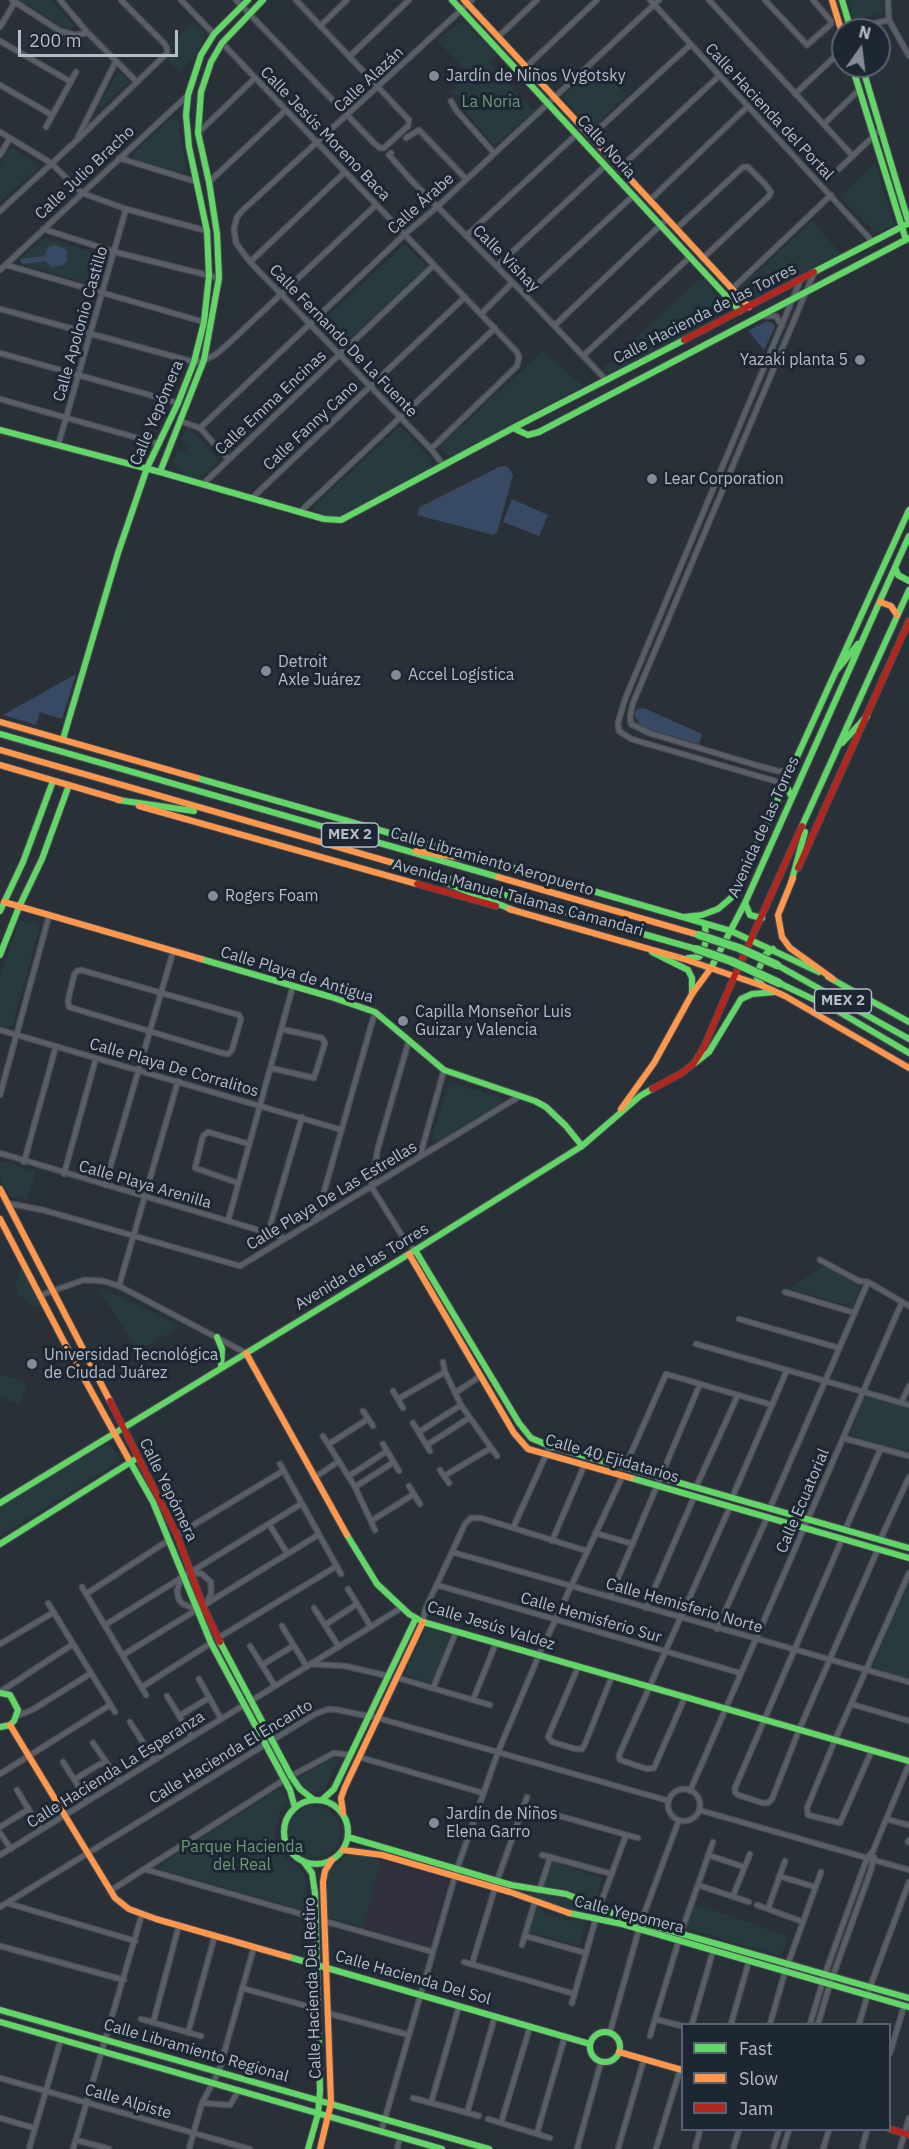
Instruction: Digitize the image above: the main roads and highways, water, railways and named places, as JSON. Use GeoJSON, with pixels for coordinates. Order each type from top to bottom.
{"type":"FeatureCollection","features":[{"type":"Feature","properties":{"kind":"main road","name":"Calle Yepómera"},"geometry":{"type":"LineString","coordinates":[[160,472],[204,360],[214,319],[219,278],[217,234],[198,133],[201,92],[211,62],[222,43],[263,0]]}},
{"type":"Feature","properties":{"kind":"main road","name":"Calle Noria"},"geometry":{"type":"LineString","coordinates":[[452,0],[466,4],[526,67],[576,135],[740,312]]}},
{"type":"Feature","properties":{"kind":"main road"},"geometry":{"type":"LineString","coordinates":[[832,0],[840,18]]}},
{"type":"Feature","properties":{"kind":"main road"},"geometry":{"type":"LineString","coordinates":[[842,0],[844,18]]}},
{"type":"Feature","properties":{"kind":"main road","name":"Calle Yepómera"},"geometry":{"type":"LineString","coordinates":[[63,740],[104,595],[147,468],[178,403],[194,362],[204,322],[208,276],[207,231],[187,128],[188,94],[201,55],[214,34],[242,2]]}},
{"type":"Feature","properties":{"kind":"main road","name":"Calle Noria"},"geometry":{"type":"LineString","coordinates":[[466,4],[551,101],[591,136],[749,307]]}},
{"type":"Feature","properties":{"kind":"main road"},"geometry":{"type":"LineString","coordinates":[[856,78],[873,135],[907,224]]}},
{"type":"Feature","properties":{"kind":"main road"},"geometry":{"type":"LineString","coordinates":[[865,78],[907,224],[908,239]]}},
{"type":"Feature","properties":{"kind":"main road","name":"Calle Hacienda de las Torres"},"geometry":{"type":"LineString","coordinates":[[160,472],[336,521],[907,224]]}},
{"type":"Feature","properties":{"kind":"main road","name":"Calle Hacienda de las Torres"},"geometry":{"type":"LineString","coordinates":[[513,428],[525,435],[534,435],[908,239]]}},
{"type":"Feature","properties":{"kind":"main road"},"geometry":{"type":"LineString","coordinates":[[0,430],[160,472]]}},
{"type":"Feature","properties":{"kind":"main road","name":"Avenida de las Torres"},"geometry":{"type":"LineString","coordinates":[[684,917],[709,913],[731,898],[737,890],[909,510]]}},
{"type":"Feature","properties":{"kind":"main road","name":"Avenida de las Torres"},"geometry":{"type":"LineString","coordinates":[[617,1115],[667,1043],[692,994],[711,968],[731,932],[909,536]]}},
{"type":"Feature","properties":{"kind":"main road"},"geometry":{"type":"LineString","coordinates":[[895,567],[898,575],[909,581]]}},
{"type":"Feature","properties":{"kind":"main road","name":"Avenida de las Torres"},"geometry":{"type":"LineString","coordinates":[[0,1503],[582,1146],[648,1090],[682,1073],[694,1063],[703,1048],[813,806],[909,590]]}},
{"type":"Feature","properties":{"kind":"main road"},"geometry":{"type":"LineString","coordinates":[[880,602],[891,606],[897,615]]}},
{"type":"Feature","properties":{"kind":"main road"},"geometry":{"type":"LineString","coordinates":[[833,979],[790,948],[782,937],[778,915],[909,621]]}},
{"type":"Feature","properties":{"kind":"main road"},"geometry":{"type":"LineString","coordinates":[[836,671],[865,636]]}},
{"type":"Feature","properties":{"kind":"main road"},"geometry":{"type":"LineString","coordinates":[[837,749],[867,716]]}},
{"type":"Feature","properties":{"kind":"main road","name":"Avenida Manuel Talamas Camandari"},"geometry":{"type":"LineString","coordinates":[[0,722],[731,932],[773,949],[833,979],[909,1022]]}},
{"type":"Feature","properties":{"kind":"main road","name":"Calle Libramiento Aeropuerto"},"geometry":{"type":"LineString","coordinates":[[0,734],[740,948],[777,965],[909,1039]]}},
{"type":"Feature","properties":{"kind":"main road","name":"Calle Libramiento Aeropuerto"},"geometry":{"type":"LineString","coordinates":[[0,750],[696,949],[731,961],[836,1010],[909,1053]]}},
{"type":"Feature","properties":{"kind":"main road","name":"Avenida Manuel Talamas Camandari"},"geometry":{"type":"LineString","coordinates":[[0,765],[281,847],[684,959],[777,992],[909,1068]]}},
{"type":"Feature","properties":{"kind":"main road"},"geometry":{"type":"LineString","coordinates":[[0,911],[23,862],[53,780]]}},
{"type":"Feature","properties":{"kind":"main road"},"geometry":{"type":"LineString","coordinates":[[785,784],[792,797]]}},
{"type":"Feature","properties":{"kind":"main road"},"geometry":{"type":"LineString","coordinates":[[0,955],[19,907],[42,859],[69,785]]}},
{"type":"Feature","properties":{"kind":"main road"},"geometry":{"type":"LineString","coordinates":[[118,800],[226,816]]}},
{"type":"Feature","properties":{"kind":"main road"},"geometry":{"type":"LineString","coordinates":[[791,883],[813,806]]}},
{"type":"Feature","properties":{"kind":"main road"},"geometry":{"type":"LineString","coordinates":[[404,851],[429,852],[492,862]]}},
{"type":"Feature","properties":{"kind":"main road"},"geometry":{"type":"LineString","coordinates":[[407,867],[513,910]]}},
{"type":"Feature","properties":{"kind":"main road","name":"Calle Playa de Antigua"},"geometry":{"type":"LineString","coordinates":[[4,902],[375,1012],[444,1070],[535,1101],[555,1115],[582,1146]]}},
{"type":"Feature","properties":{"kind":"main road"},"geometry":{"type":"LineString","coordinates":[[745,903],[750,915],[762,918]]}},
{"type":"Feature","properties":{"kind":"main road"},"geometry":{"type":"LineString","coordinates":[[684,959],[699,957],[703,952],[706,940],[705,924]]}},
{"type":"Feature","properties":{"kind":"main road"},"geometry":{"type":"LineString","coordinates":[[641,946],[688,970],[692,978],[692,994]]}},
{"type":"Feature","properties":{"kind":"main road"},"geometry":{"type":"LineString","coordinates":[[763,986],[757,978],[757,972],[766,954],[773,949]]}},
{"type":"Feature","properties":{"kind":"main road"},"geometry":{"type":"LineString","coordinates":[[694,1063],[710,1052],[741,999],[752,994],[777,992]]}},
{"type":"Feature","properties":{"kind":"main road","name":"Calle Yepómera"},"geometry":{"type":"LineString","coordinates":[[0,1189],[54,1290],[136,1454],[143,1463],[177,1535],[187,1574]]}},
{"type":"Feature","properties":{"kind":"main road","name":"Calle Yepómera"},"geometry":{"type":"LineString","coordinates":[[0,1219],[64,1342],[153,1502],[187,1574],[214,1641],[288,1778],[295,1808]]}},
{"type":"Feature","properties":{"kind":"main road","name":"Calle 40 Ejidatarios"},"geometry":{"type":"LineString","coordinates":[[412,1252],[479,1377],[519,1441],[528,1449],[909,1558]]}},
{"type":"Feature","properties":{"kind":"main road","name":"Calle 40 Ejidatarios"},"geometry":{"type":"LineString","coordinates":[[412,1252],[519,1423],[531,1438],[550,1446],[909,1548]]}},
{"type":"Feature","properties":{"kind":"main road"},"geometry":{"type":"LineString","coordinates":[[217,1337],[222,1349],[220,1368]]}},
{"type":"Feature","properties":{"kind":"main road","name":"Calle Jesús Valdez"},"geometry":{"type":"LineString","coordinates":[[246,1353],[314,1478],[370,1574],[401,1608],[420,1620],[872,1750],[909,1763]]}},
{"type":"Feature","properties":{"kind":"main road"},"geometry":{"type":"LineString","coordinates":[[0,1544],[132,1463],[136,1454]]}},
{"type":"Feature","properties":{"kind":"main road"},"geometry":{"type":"LineString","coordinates":[[420,1620],[388,1676],[369,1716],[355,1756],[342,1793],[343,1813],[348,1829],[348,1837],[343,1850],[332,1860],[318,1863],[303,1861],[291,1851],[285,1836],[286,1821],[295,1808],[318,1800],[334,1789],[355,1756],[378,1718],[398,1678],[420,1620]]}},
{"type":"Feature","properties":{"kind":"main road"},"geometry":{"type":"LineString","coordinates":[[0,1692],[10,1695],[17,1705],[17,1716],[10,1725],[0,1727]]}},
{"type":"Feature","properties":{"kind":"main road","name":"Calle Hacienda Del Sol"},"geometry":{"type":"LineString","coordinates":[[10,1725],[110,1891],[121,1903],[142,1914],[590,2044]]}},
{"type":"Feature","properties":{"kind":"main road","name":"Calle Yepómera"},"geometry":{"type":"LineString","coordinates":[[288,1778],[318,1800]]}},
{"type":"Feature","properties":{"kind":"main road"},"geometry":{"type":"LineString","coordinates":[[318,1800],[337,1807],[343,1813]]}},
{"type":"Feature","properties":{"kind":"main road","name":"Calle Yepomera"},"geometry":{"type":"LineString","coordinates":[[348,1837],[496,1885],[562,1912],[640,1926],[907,2000]]}},
{"type":"Feature","properties":{"kind":"main road","name":"Calle Yepomera"},"geometry":{"type":"LineString","coordinates":[[343,1850],[368,1852],[456,1873]]}},
{"type":"Feature","properties":{"kind":"main road","name":"Calle Hacienda Del Retiro"},"geometry":{"type":"LineString","coordinates":[[308,2149],[320,2100],[316,1964],[319,1919],[325,1871],[332,1860]]}},
{"type":"Feature","properties":{"kind":"main road","name":"Calle Hacienda Del Retiro"},"geometry":{"type":"LineString","coordinates":[[303,1861],[314,1880],[325,1966],[331,2103],[320,2149]]}},
{"type":"Feature","properties":{"kind":"main road","name":"Calle Yepomera"},"geometry":{"type":"LineString","coordinates":[[496,1885],[566,1894],[640,1926]]}},
{"type":"Feature","properties":{"kind":"main road","name":"Calle Yepomera"},"geometry":{"type":"LineString","coordinates":[[680,1937],[713,1951],[786,1968]]}},
{"type":"Feature","properties":{"kind":"main road","name":"Calle Libramiento Regional"},"geometry":{"type":"LineString","coordinates":[[0,2010],[489,2149]]}},
{"type":"Feature","properties":{"kind":"main road","name":"Calle Libramiento Regional"},"geometry":{"type":"LineString","coordinates":[[0,2022],[442,2149]]}},
{"type":"Feature","properties":{"kind":"main road"},"geometry":{"type":"LineString","coordinates":[[610,2032],[619,2040],[619,2052],[612,2060],[601,2061],[592,2055],[590,2044],[597,2034],[610,2032]]}},
{"type":"Feature","properties":{"kind":"main road"},"geometry":{"type":"LineString","coordinates":[[619,2052],[681,2070]]}},
{"type":"Feature","properties":{"kind":"main road"},"geometry":{"type":"LineString","coordinates":[[891,2129],[907,2134]]}},
{"type":"Feature","properties":{"kind":"water"},"geometry":{"type":"Polygon","coordinates":[[[56,245],[67,250],[67,261],[63,265],[52,267],[45,261],[22,264],[20,259],[44,256],[49,246],[56,245]]]}},
{"type":"Feature","properties":{"kind":"water"},"geometry":{"type":"Polygon","coordinates":[[[767,321],[775,327],[764,350],[748,331],[767,321]]]}},
{"type":"Feature","properties":{"kind":"water"},"geometry":{"type":"Polygon","coordinates":[[[505,466],[513,475],[497,533],[493,535],[417,515],[420,507],[505,466]]]}},
{"type":"Feature","properties":{"kind":"water"},"geometry":{"type":"Polygon","coordinates":[[[512,499],[548,515],[539,536],[503,522],[512,499]]]}},
{"type":"Feature","properties":{"kind":"water"},"geometry":{"type":"Polygon","coordinates":[[[76,674],[62,719],[40,712],[36,725],[3,715],[76,674]]]}},
{"type":"Feature","properties":{"kind":"water"},"geometry":{"type":"Polygon","coordinates":[[[644,708],[702,734],[699,744],[641,727],[634,714],[637,709],[644,708]]]}},
{"type":"Feature","properties":{"kind":"place","name":"Jardín de Niños Vygotsky"},"geometry":{"type":"Point","coordinates":[434,76]}},
{"type":"Feature","properties":{"kind":"place","name":"Yazaki planta 5"},"geometry":{"type":"Point","coordinates":[860,360]}},
{"type":"Feature","properties":{"kind":"place","name":"Lear Corporation"},"geometry":{"type":"Point","coordinates":[652,479]}},
{"type":"Feature","properties":{"kind":"place","name":"Detroit Axle Juárez"},"geometry":{"type":"Point","coordinates":[266,671]}},
{"type":"Feature","properties":{"kind":"place","name":"Accel Logística"},"geometry":{"type":"Point","coordinates":[396,675]}},
{"type":"Feature","properties":{"kind":"place","name":"Rogers Foam"},"geometry":{"type":"Point","coordinates":[213,896]}},
{"type":"Feature","properties":{"kind":"place","name":"Capilla Monseñor Luis Guizar y Valencia"},"geometry":{"type":"Point","coordinates":[403,1021]}},
{"type":"Feature","properties":{"kind":"place","name":"Universidad Tecnológica de Ciudad Juárez"},"geometry":{"type":"Point","coordinates":[32,1364]}},
{"type":"Feature","properties":{"kind":"place","name":"Jardín de Niños Elena Garro"},"geometry":{"type":"Point","coordinates":[434,1823]}},
{"type":"Feature","properties":{"kind":"park label","name":"La Noria"},"geometry":{"type":"Point","coordinates":[491,102]}},
{"type":"Feature","properties":{"kind":"park label","name":"Parque Hacienda del Real"},"geometry":{"type":"Point","coordinates":[242,1856]}}]}
